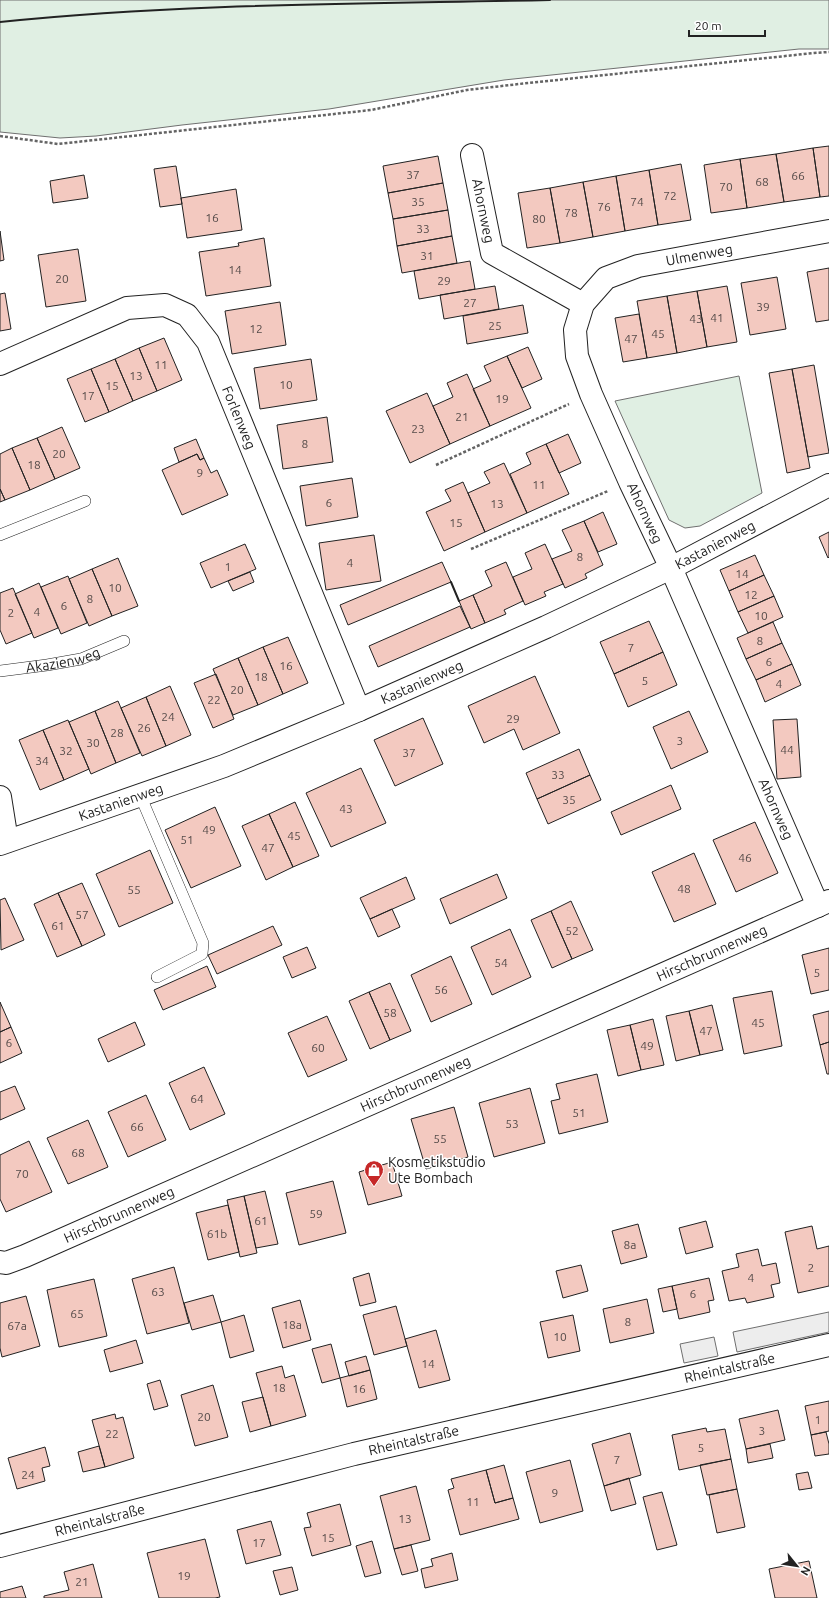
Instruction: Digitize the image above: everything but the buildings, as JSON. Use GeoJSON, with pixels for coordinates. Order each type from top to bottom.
{"type":"FeatureCollection","features":[{"type":"Feature","properties":{"kind":"street","name":"Ahornweg"},"geometry":{"type":"LineString","coordinates":[[472,155],[492,253],[583,304],[575,330],[577,356],[591,394],[824,903]]}},
{"type":"Feature","properties":{"kind":"street","name":"Ulmenweg"},"geometry":{"type":"LineString","coordinates":[[583,304],[606,278],[638,266],[829,231]]}},
{"type":"Feature","properties":{"kind":"street","name":"Forlenweg"},"geometry":{"type":"LineString","coordinates":[[0,364],[127,308],[165,306],[187,315],[208,342],[359,710]]}},
{"type":"Feature","properties":{"kind":"street","name":"Kastanienweg"},"geometry":{"type":"LineString","coordinates":[[4,842],[224,766],[359,710],[546,628],[671,568],[829,485]]}},
{"type":"Feature","properties":{"kind":"street"},"geometry":{"type":"LineString","coordinates":[[0,797],[4,842]]}},
{"type":"Feature","properties":{"kind":"street","name":"Hirschbrunnenweg"},"geometry":{"type":"LineString","coordinates":[[0,1262],[6,1263],[32,1253],[824,903]]}},
{"type":"Feature","properties":{"kind":"street","name":"Rheintalstraße"},"geometry":{"type":"LineString","coordinates":[[0,1546],[354,1454],[829,1345]]}},
{"type":"Feature","properties":{"kind":"lane"},"geometry":{"type":"LineString","coordinates":[[0,535],[85,501]]}},
{"type":"Feature","properties":{"kind":"lane","name":"Akazienweg"},"geometry":{"type":"LineString","coordinates":[[0,671],[81,659],[124,641]]}},
{"type":"Feature","properties":{"kind":"lane"},"geometry":{"type":"LineString","coordinates":[[140,795],[203,943],[202,954],[157,977]]}},
{"type":"Feature","properties":{"kind":"path"},"geometry":{"type":"LineString","coordinates":[[0,136],[58,144],[371,110],[467,90],[814,52],[829,52]]}},
{"type":"Feature","properties":{"kind":"path"},"geometry":{"type":"LineString","coordinates":[[436,465],[591,394]]}},
{"type":"Feature","properties":{"kind":"path"},"geometry":{"type":"LineString","coordinates":[[471,549],[630,482]]}},
{"type":"Feature","properties":{"kind":"green space"},"geometry":{"type":"Polygon","coordinates":[[[0,0],[829,0],[829,49],[799,49],[504,80],[329,109],[96,136],[60,138],[0,132],[0,0]]]}},
{"type":"Feature","properties":{"kind":"green space"},"geometry":{"type":"Polygon","coordinates":[[[739,376],[762,493],[700,526],[685,528],[669,520],[615,401],[739,376]]]}},
{"type":"Feature","properties":{"kind":"shaded area"},"geometry":{"type":"Polygon","coordinates":[[[829,1312],[829,1332],[737,1352],[733,1332],[829,1312]]]}},
{"type":"Feature","properties":{"kind":"shaded area"},"geometry":{"type":"Polygon","coordinates":[[[714,1337],[718,1356],[684,1363],[680,1344],[714,1337]]]}},
{"type":"Feature","properties":{"kind":"wall"},"geometry":{"type":"LineString","coordinates":[[0,22],[137,11],[275,5],[550,0]]}},
{"type":"Feature","properties":{"kind":"wall"},"geometry":{"type":"LineString","coordinates":[[451,582],[459,601]]}},
{"type":"Feature","properties":{"kind":"place","name":"Kosmetikstudio Ute Bombach"},"geometry":{"type":"Point","coordinates":[374,1187]}}]}
